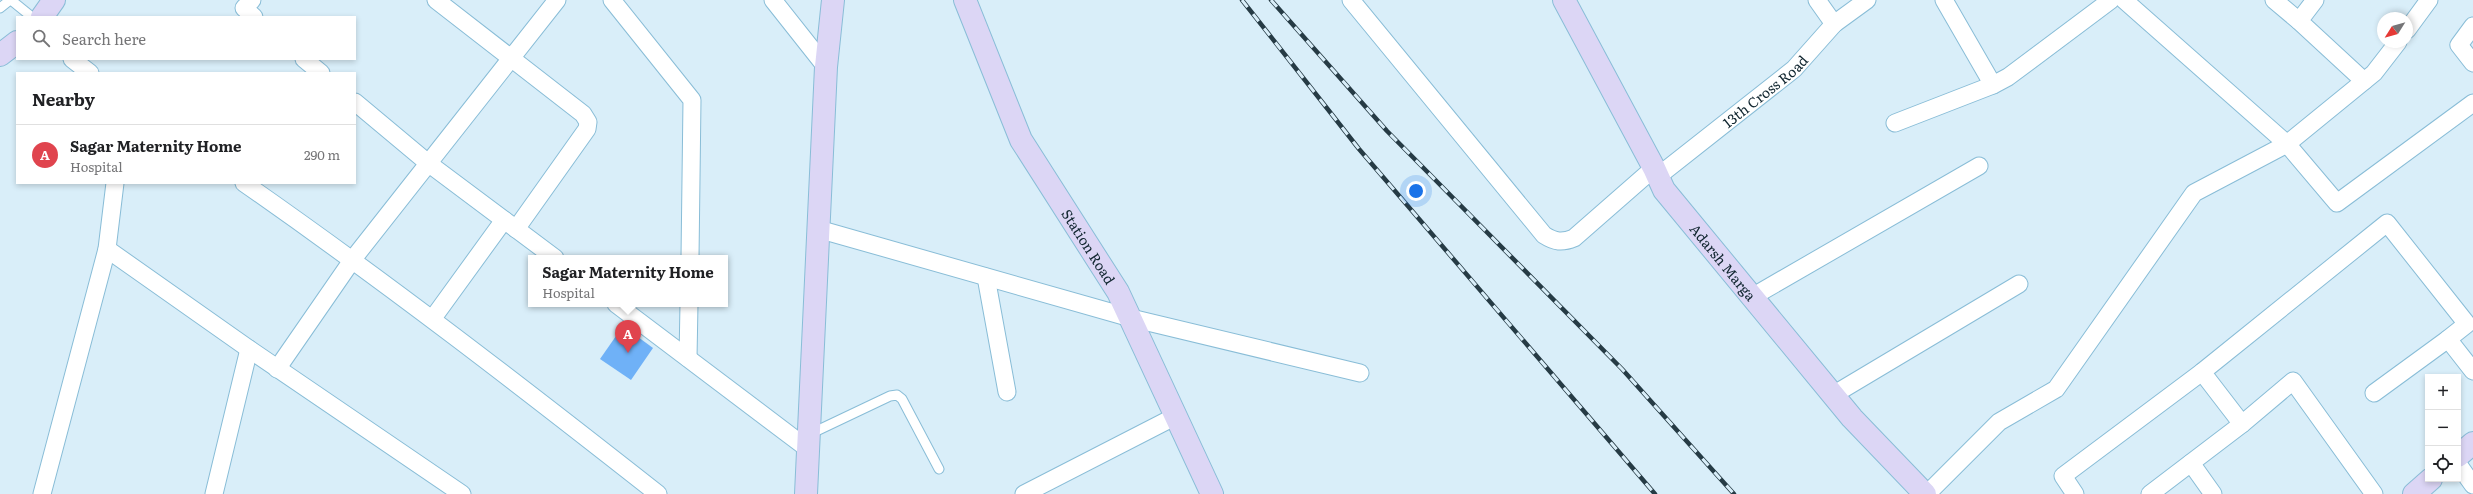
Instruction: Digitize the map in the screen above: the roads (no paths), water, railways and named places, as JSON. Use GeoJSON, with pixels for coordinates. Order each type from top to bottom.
{"type":"FeatureCollection","features":[{"type":"Feature","properties":{"kind":"main road"},"geometry":{"type":"LineString","coordinates":[[43,16],[54,0]]}},
{"type":"Feature","properties":{"kind":"main road"},"geometry":{"type":"LineString","coordinates":[[806,494],[826,67],[833,0]]}},
{"type":"Feature","properties":{"kind":"main road","name":"Station Road"},"geometry":{"type":"LineString","coordinates":[[965,0],[1021,140],[1118,292],[1212,494]]}},
{"type":"Feature","properties":{"kind":"main road","name":"Adarsh Marga"},"geometry":{"type":"LineString","coordinates":[[1564,0],[1664,190],[1833,395],[1926,494]]}},
{"type":"Feature","properties":{"kind":"main road"},"geometry":{"type":"LineString","coordinates":[[0,55],[16,43]]}},
{"type":"Feature","properties":{"kind":"main road"},"geometry":{"type":"LineString","coordinates":[[2461,453],[2473,443]]}},
{"type":"Feature","properties":{"kind":"main road"},"geometry":{"type":"LineString","coordinates":[[2414,494],[2428,482]]}},
{"type":"Feature","properties":{"kind":"street"},"geometry":{"type":"LineString","coordinates":[[252,0],[244,8],[253,16]]}},
{"type":"Feature","properties":{"kind":"street"},"geometry":{"type":"LineString","coordinates":[[433,318],[587,129],[588,122],[583,114],[510,59],[436,0]]}},
{"type":"Feature","properties":{"kind":"street"},"geometry":{"type":"LineString","coordinates":[[277,369],[353,259],[557,0]]}},
{"type":"Feature","properties":{"kind":"street"},"geometry":{"type":"LineString","coordinates":[[612,0],[692,100],[690,255]]}},
{"type":"Feature","properties":{"kind":"street"},"geometry":{"type":"LineString","coordinates":[[773,0],[826,67]]}},
{"type":"Feature","properties":{"kind":"street","name":"13th Cross Road"},"geometry":{"type":"LineString","coordinates":[[1351,0],[1544,235],[1554,242],[1565,242],[1574,238],[1655,172],[1794,69],[1834,24],[1867,0]]}},
{"type":"Feature","properties":{"kind":"street"},"geometry":{"type":"LineString","coordinates":[[1817,0],[1834,24]]}},
{"type":"Feature","properties":{"kind":"street"},"geometry":{"type":"LineString","coordinates":[[1944,0],[1993,85]]}},
{"type":"Feature","properties":{"kind":"street"},"geometry":{"type":"LineString","coordinates":[[1895,122],[1993,85],[2008,77],[2111,0]]}},
{"type":"Feature","properties":{"kind":"street"},"geometry":{"type":"LineString","coordinates":[[2124,0],[2287,144],[2337,203],[2473,103]]}},
{"type":"Feature","properties":{"kind":"street"},"geometry":{"type":"LineString","coordinates":[[2274,0],[2299,20],[2364,81]]}},
{"type":"Feature","properties":{"kind":"street"},"geometry":{"type":"LineString","coordinates":[[2299,20],[2315,0]]}},
{"type":"Feature","properties":{"kind":"street"},"geometry":{"type":"LineString","coordinates":[[2413,22],[2429,0]]}},
{"type":"Feature","properties":{"kind":"street"},"geometry":{"type":"LineString","coordinates":[[2473,26],[2459,45],[2473,63]]}},
{"type":"Feature","properties":{"kind":"street"},"geometry":{"type":"LineString","coordinates":[[1926,494],[1999,422],[2056,389],[2194,193],[2287,144],[2374,73],[2393,48]]}},
{"type":"Feature","properties":{"kind":"street"},"geometry":{"type":"LineString","coordinates":[[73,60],[89,72]]}},
{"type":"Feature","properties":{"kind":"street"},"geometry":{"type":"LineString","coordinates":[[305,60],[320,72]]}},
{"type":"Feature","properties":{"kind":"street"},"geometry":{"type":"LineString","coordinates":[[356,103],[428,163],[551,255]]}},
{"type":"Feature","properties":{"kind":"street"},"geometry":{"type":"LineString","coordinates":[[1752,297],[1979,166]]}},
{"type":"Feature","properties":{"kind":"street"},"geometry":{"type":"LineString","coordinates":[[42,494],[107,249],[115,184]]}},
{"type":"Feature","properties":{"kind":"street"},"geometry":{"type":"LineString","coordinates":[[245,184],[353,259],[433,318],[658,494]]}},
{"type":"Feature","properties":{"kind":"street"},"geometry":{"type":"LineString","coordinates":[[2075,494],[2063,476],[2202,372],[2387,223],[2467,324],[2374,393]]}},
{"type":"Feature","properties":{"kind":"street"},"geometry":{"type":"LineString","coordinates":[[818,229],[1130,318],[1360,373]]}},
{"type":"Feature","properties":{"kind":"street"},"geometry":{"type":"LineString","coordinates":[[107,249],[277,369],[462,494]]}},
{"type":"Feature","properties":{"kind":"street"},"geometry":{"type":"LineString","coordinates":[[986,277],[1008,392]]}},
{"type":"Feature","properties":{"kind":"street"},"geometry":{"type":"LineString","coordinates":[[1833,395],[2019,284]]}},
{"type":"Feature","properties":{"kind":"street"},"geometry":{"type":"LineString","coordinates":[[620,307],[688,358],[809,442]]}},
{"type":"Feature","properties":{"kind":"street"},"geometry":{"type":"LineString","coordinates":[[688,358],[689,307]]}},
{"type":"Feature","properties":{"kind":"street"},"geometry":{"type":"LineString","coordinates":[[2448,339],[2473,371]]}},
{"type":"Feature","properties":{"kind":"street"},"geometry":{"type":"LineString","coordinates":[[214,494],[249,349]]}},
{"type":"Feature","properties":{"kind":"street"},"geometry":{"type":"LineString","coordinates":[[2202,372],[2242,424]]}},
{"type":"Feature","properties":{"kind":"street"},"geometry":{"type":"LineString","coordinates":[[2150,494],[2242,424],[2293,381],[2374,494]]}},
{"type":"Feature","properties":{"kind":"street"},"geometry":{"type":"LineString","coordinates":[[1024,494],[1176,416]]}},
{"type":"Feature","properties":{"kind":"street"},"geometry":{"type":"LineString","coordinates":[[2191,463],[2213,494]]}},
{"type":"Feature","properties":{"kind":"street"},"geometry":{"type":"LineString","coordinates":[[2461,468],[2473,485]]}},
{"type":"Feature","properties":{"kind":"lane"},"geometry":{"type":"LineString","coordinates":[[0,8],[10,0],[31,16]]}},
{"type":"Feature","properties":{"kind":"lane"},"geometry":{"type":"LineString","coordinates":[[809,442],[890,396],[897,395],[902,399],[940,469]]}},
{"type":"Feature","properties":{"kind":"railway"},"geometry":{"type":"LineString","coordinates":[[1242,0],[1359,149],[1655,494]]}},
{"type":"Feature","properties":{"kind":"railway"},"geometry":{"type":"LineString","coordinates":[[1271,0],[1387,131],[1622,369],[1734,494]]}},
{"type":"Feature","properties":{"kind":"place","name":"Sagar Maternity Home"},"geometry":{"type":"Point","coordinates":[628,353]}}]}
